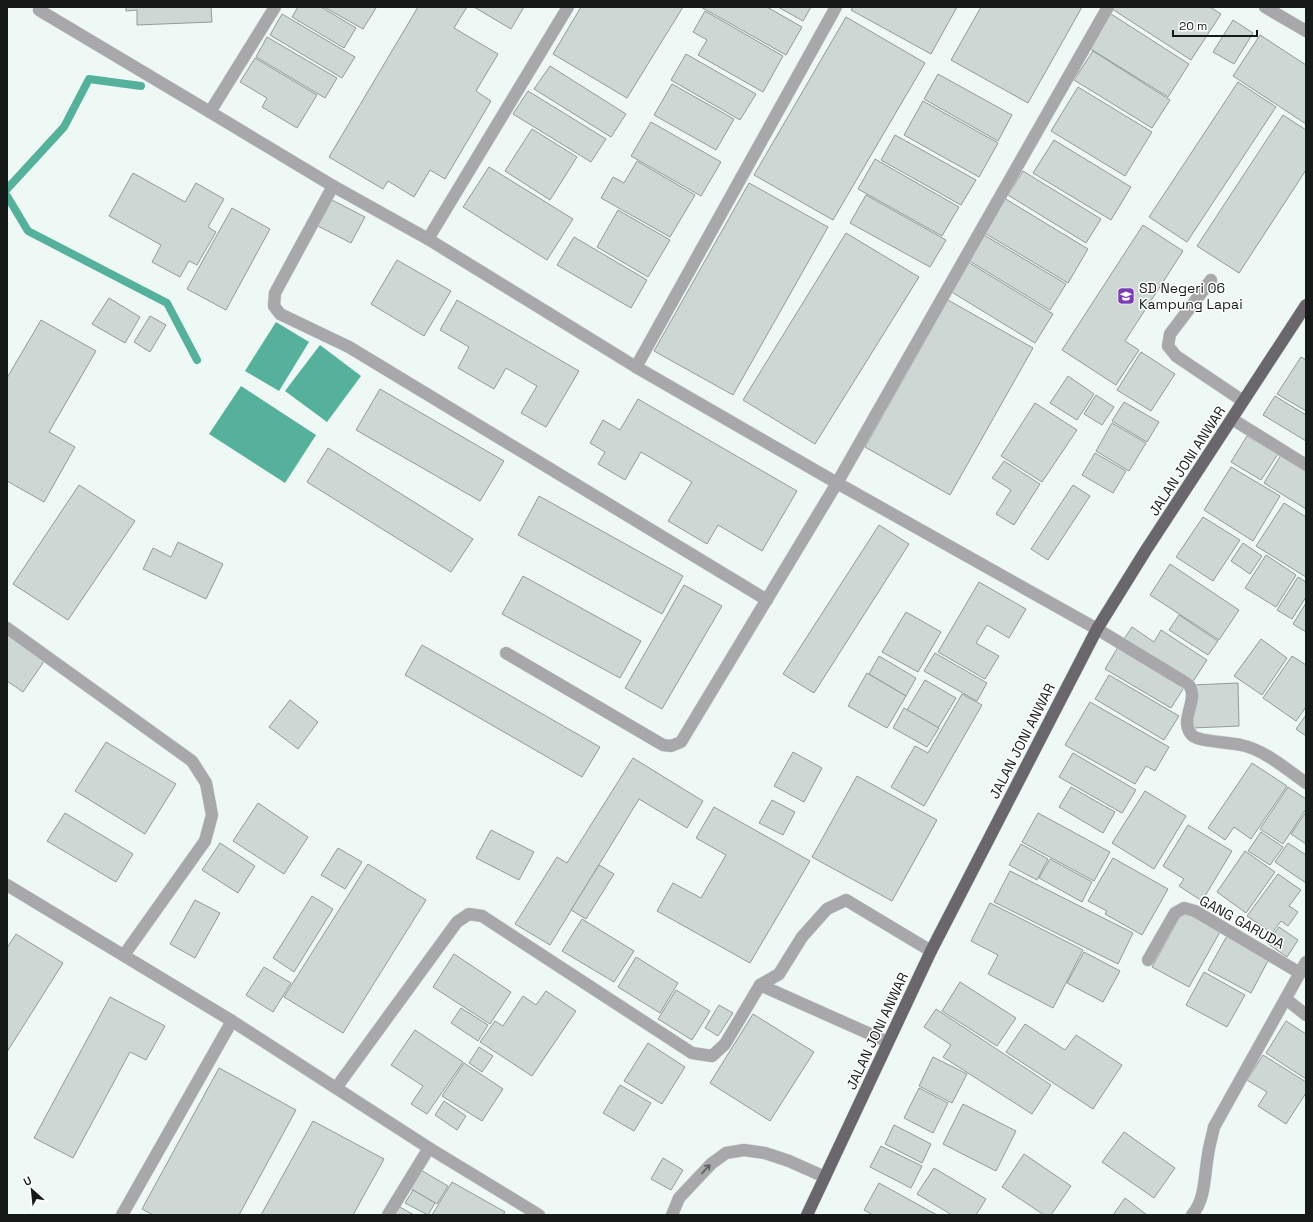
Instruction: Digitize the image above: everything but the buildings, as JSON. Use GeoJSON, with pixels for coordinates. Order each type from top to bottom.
{"type":"FeatureCollection","features":[{"type":"Feature","properties":{"kind":"main road","name":"JALAN JONI ANWAR"},"geometry":{"type":"LineString","coordinates":[[807,1215],[931,951],[1097,629],[1146,550],[1306,305]]}},
{"type":"Feature","properties":{"kind":"street"},"geometry":{"type":"LineString","coordinates":[[210,112],[275,7]]}},
{"type":"Feature","properties":{"kind":"street"},"geometry":{"type":"LineString","coordinates":[[428,239],[568,7]]}},
{"type":"Feature","properties":{"kind":"street"},"geometry":{"type":"LineString","coordinates":[[636,367],[836,7]]}},
{"type":"Feature","properties":{"kind":"street"},"geometry":{"type":"LineString","coordinates":[[506,653],[663,745],[672,746],[681,742],[837,483],[1108,7]]}},
{"type":"Feature","properties":{"kind":"street"},"geometry":{"type":"LineString","coordinates":[[1265,7],[1306,31]]}},
{"type":"Feature","properties":{"kind":"street"},"geometry":{"type":"LineString","coordinates":[[38,8],[333,186],[428,239],[636,367],[837,483],[1097,629],[1188,685],[1192,693],[1187,720],[1190,731],[1195,737],[1240,745],[1259,751],[1306,783]]}},
{"type":"Feature","properties":{"kind":"street"},"geometry":{"type":"LineString","coordinates":[[333,186],[275,293],[274,306],[280,314],[349,347],[767,600]]}},
{"type":"Feature","properties":{"kind":"street"},"geometry":{"type":"LineString","coordinates":[[1211,280],[1170,334],[1168,346],[1176,356],[1243,401]]}},
{"type":"Feature","properties":{"kind":"street"},"geometry":{"type":"LineString","coordinates":[[1232,419],[1306,465]]}},
{"type":"Feature","properties":{"kind":"street"},"geometry":{"type":"LineString","coordinates":[[7,628],[192,761],[206,784],[212,814],[205,841],[124,955]]}},
{"type":"Feature","properties":{"kind":"street"},"geometry":{"type":"LineString","coordinates":[[7,885],[232,1021],[429,1148],[540,1215]]}},
{"type":"Feature","properties":{"kind":"street"},"geometry":{"type":"LineString","coordinates":[[336,1088],[457,922],[469,914],[482,916],[692,1054],[712,1056],[725,1044],[760,985],[779,974],[802,937],[827,909],[846,900],[931,951]]}},
{"type":"Feature","properties":{"kind":"street","name":"GANG GARUDA"},"geometry":{"type":"LineString","coordinates":[[1148,960],[1175,913],[1184,908],[1195,911],[1303,968]]}},
{"type":"Feature","properties":{"kind":"street"},"geometry":{"type":"LineString","coordinates":[[1192,1215],[1197,1209],[1202,1197],[1214,1127],[1303,968]]}},
{"type":"Feature","properties":{"kind":"street"},"geometry":{"type":"LineString","coordinates":[[760,985],[888,1042]]}},
{"type":"Feature","properties":{"kind":"street"},"geometry":{"type":"LineString","coordinates":[[1286,1000],[1306,1015]]}},
{"type":"Feature","properties":{"kind":"street"},"geometry":{"type":"LineString","coordinates":[[122,1215],[232,1021]]}},
{"type":"Feature","properties":{"kind":"street"},"geometry":{"type":"LineString","coordinates":[[388,1215],[429,1148]]}},
{"type":"Feature","properties":{"kind":"street"},"geometry":{"type":"LineString","coordinates":[[672,1215],[679,1198],[711,1164],[726,1152],[744,1150],[765,1153],[789,1161],[825,1177]]}},
{"type":"Feature","properties":{"kind":"shaded area"},"geometry":{"type":"Polygon","coordinates":[[[276,322],[309,342],[279,391],[245,371],[276,322]]]}},
{"type":"Feature","properties":{"kind":"shaded area"},"geometry":{"type":"Polygon","coordinates":[[[320,345],[361,376],[327,422],[285,391],[320,345]]]}},
{"type":"Feature","properties":{"kind":"shaded area"},"geometry":{"type":"Polygon","coordinates":[[[241,386],[316,435],[285,483],[209,434],[241,386]]]}},
{"type":"Feature","properties":{"kind":"waterway"},"geometry":{"type":"LineString","coordinates":[[7,189],[64,127],[89,79],[141,86]]}},
{"type":"Feature","properties":{"kind":"waterway"},"geometry":{"type":"LineString","coordinates":[[7,196],[28,231],[167,303],[197,360]]}},
{"type":"Feature","properties":{"kind":"place","name":"SD Negeri 06 Kampung Lapai"},"geometry":{"type":"Point","coordinates":[1126,296]}}]}
